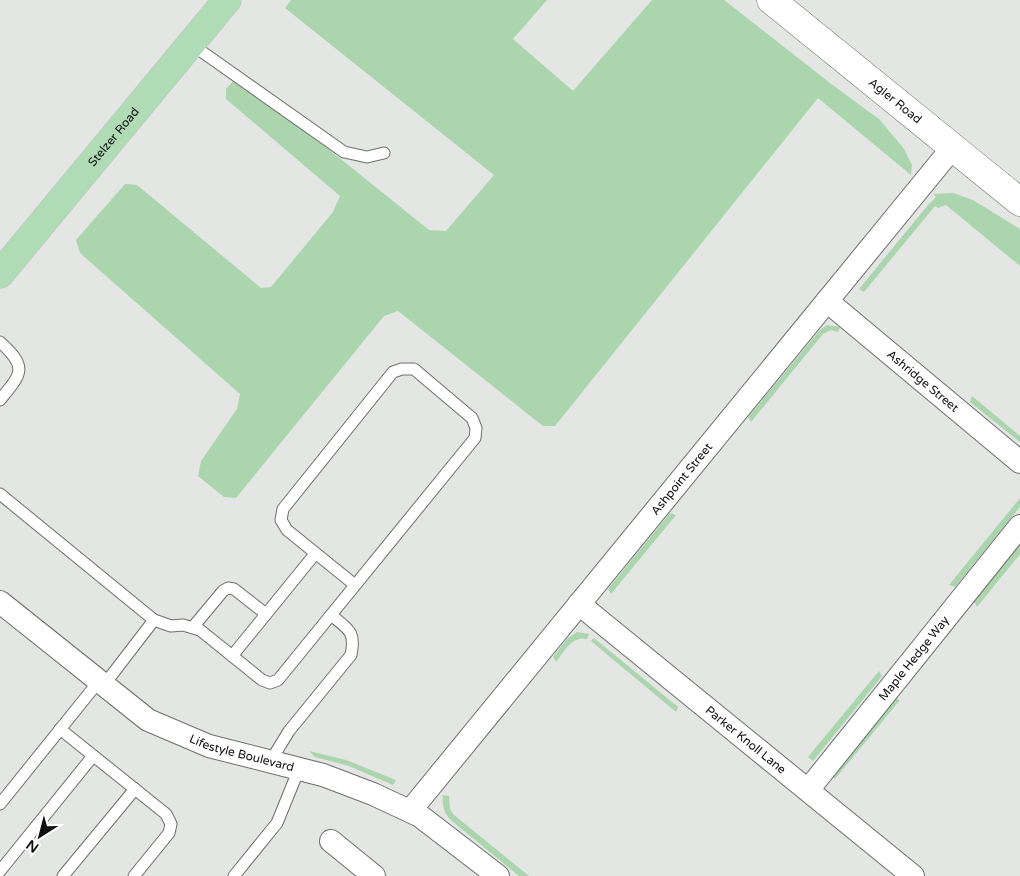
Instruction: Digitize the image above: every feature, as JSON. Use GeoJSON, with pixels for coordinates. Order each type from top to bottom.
{"type":"FeatureCollection","features":[{"type":"Feature","properties":{"kind":"main road","name":"Stelzer Road"},"geometry":{"type":"LineString","coordinates":[[0,274],[227,0]]}},
{"type":"Feature","properties":{"kind":"main road","name":"Agler Road"},"geometry":{"type":"LineString","coordinates":[[771,0],[1020,202]]}},
{"type":"Feature","properties":{"kind":"street","name":"Ashpoint Street"},"geometry":{"type":"LineString","coordinates":[[410,811],[953,147]]}},
{"type":"Feature","properties":{"kind":"street","name":"Ashridge Street"},"geometry":{"type":"LineString","coordinates":[[827,301],[1020,462]]}},
{"type":"Feature","properties":{"kind":"street","name":"Maple Hedge Way"},"geometry":{"type":"LineString","coordinates":[[808,790],[1020,526]]}},
{"type":"Feature","properties":{"kind":"street","name":"Lifestyle Boulevard"},"geometry":{"type":"LineString","coordinates":[[0,602],[148,720],[209,746],[323,776],[373,794],[420,816],[493,875]]}},
{"type":"Feature","properties":{"kind":"street","name":"Parker Knoll Lane"},"geometry":{"type":"LineString","coordinates":[[579,604],[913,876]]}},
{"type":"Feature","properties":{"kind":"street"},"geometry":{"type":"LineString","coordinates":[[331,841],[374,876]]}},
{"type":"Feature","properties":{"kind":"lane"},"geometry":{"type":"LineString","coordinates":[[191,43],[344,152],[367,157],[384,153]]}},
{"type":"Feature","properties":{"kind":"lane"},"geometry":{"type":"LineString","coordinates":[[0,342],[12,353],[19,364],[18,377],[0,400]]}},
{"type":"Feature","properties":{"kind":"lane"},"geometry":{"type":"LineString","coordinates":[[0,494],[154,620],[171,626],[183,625],[200,630],[262,680],[270,683],[278,680],[475,438],[476,428],[472,418],[414,369],[402,368],[393,372],[283,509],[281,520],[287,530],[355,585]]}},
{"type":"Feature","properties":{"kind":"lane"},"geometry":{"type":"LineString","coordinates":[[232,656],[315,554]]}},
{"type":"Feature","properties":{"kind":"lane"},"geometry":{"type":"LineString","coordinates":[[194,627],[223,591],[228,588],[234,589],[266,614]]}},
{"type":"Feature","properties":{"kind":"lane"},"geometry":{"type":"LineString","coordinates":[[270,762],[290,731],[351,655],[354,643],[350,630],[331,615]]}},
{"type":"Feature","properties":{"kind":"lane"},"geometry":{"type":"LineString","coordinates":[[0,804],[60,729],[154,620]]}},
{"type":"Feature","properties":{"kind":"lane"},"geometry":{"type":"LineString","coordinates":[[60,729],[166,814],[171,824],[169,833],[134,876]]}},
{"type":"Feature","properties":{"kind":"lane"},"geometry":{"type":"LineString","coordinates":[[0,871],[93,756]]}},
{"type":"Feature","properties":{"kind":"lane"},"geometry":{"type":"LineString","coordinates":[[234,876],[277,823],[299,769]]}},
{"type":"Feature","properties":{"kind":"lane"},"geometry":{"type":"LineString","coordinates":[[63,876],[135,789]]}},
{"type":"Feature","properties":{"kind":"green space"},"geometry":{"type":"Polygon","coordinates":[[[291,0],[547,0],[513,39],[573,91],[652,0],[724,0],[880,120],[904,149],[912,165],[911,175],[818,98],[555,426],[543,426],[398,311],[384,316],[236,498],[224,497],[198,476],[201,461],[237,409],[240,394],[80,253],[76,240],[125,184],[137,185],[261,288],[271,287],[333,212],[340,196],[226,99],[226,89],[235,79],[245,82],[429,230],[446,231],[494,175],[285,8],[291,0]]]}},
{"type":"Feature","properties":{"kind":"green space"},"geometry":{"type":"Polygon","coordinates":[[[953,193],[973,200],[1020,229],[1020,266],[946,205],[938,208],[935,206],[864,292],[859,289],[936,197],[933,194],[953,193]]]}},
{"type":"Feature","properties":{"kind":"green space"},"geometry":{"type":"Polygon","coordinates":[[[827,325],[840,327],[838,332],[831,330],[823,334],[751,422],[748,417],[820,330],[827,325]]]}},
{"type":"Feature","properties":{"kind":"green space"},"geometry":{"type":"Polygon","coordinates":[[[972,396],[1020,436],[1020,442],[970,402],[972,396]]]}},
{"type":"Feature","properties":{"kind":"green space"},"geometry":{"type":"Polygon","coordinates":[[[1020,498],[1020,507],[955,587],[949,585],[1020,498]]]}},
{"type":"Feature","properties":{"kind":"green space"},"geometry":{"type":"Polygon","coordinates":[[[670,513],[676,515],[611,594],[608,589],[670,513]]]}},
{"type":"Feature","properties":{"kind":"green space"},"geometry":{"type":"Polygon","coordinates":[[[1020,545],[1020,554],[977,607],[974,601],[1020,545]]]}},
{"type":"Feature","properties":{"kind":"green space"},"geometry":{"type":"Polygon","coordinates":[[[577,632],[589,634],[587,639],[582,638],[573,642],[565,649],[556,662],[553,657],[568,638],[577,632]]]}},
{"type":"Feature","properties":{"kind":"green space"},"geometry":{"type":"Polygon","coordinates":[[[594,638],[678,707],[676,712],[591,641],[594,638]]]}},
{"type":"Feature","properties":{"kind":"green space"},"geometry":{"type":"Polygon","coordinates":[[[879,671],[882,676],[813,761],[808,757],[879,671]]]}},
{"type":"Feature","properties":{"kind":"green space"},"geometry":{"type":"Polygon","coordinates":[[[895,698],[900,700],[835,779],[832,776],[895,698]]]}},
{"type":"Feature","properties":{"kind":"green space"},"geometry":{"type":"Polygon","coordinates":[[[309,751],[346,760],[396,780],[393,785],[349,766],[315,757],[309,751]]]}},
{"type":"Feature","properties":{"kind":"green space"},"geometry":{"type":"Polygon","coordinates":[[[443,795],[449,796],[450,809],[454,815],[529,876],[519,876],[452,821],[444,810],[443,795]]]}}]}
